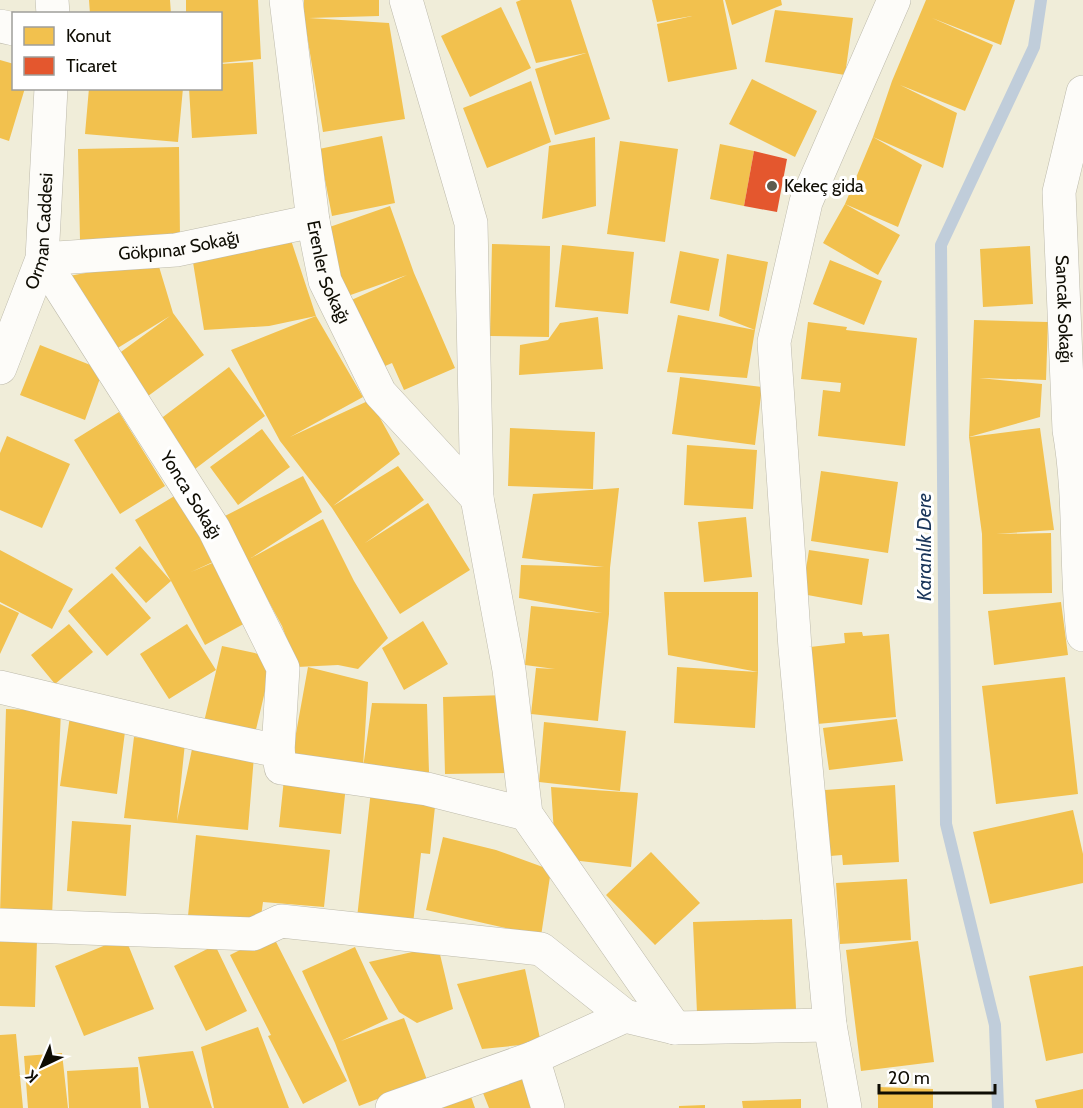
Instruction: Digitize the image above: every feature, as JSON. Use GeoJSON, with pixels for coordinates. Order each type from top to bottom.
{"type":"FeatureCollection","features":[{"type":"Feature","properties":{"kind":"street","name":"Erenler Sokağı"},"geometry":{"type":"LineString","coordinates":[[286,0],[313,221],[325,281],[380,393],[477,498]]}},
{"type":"Feature","properties":{"kind":"street"},"geometry":{"type":"LineString","coordinates":[[845,1108],[830,1025],[795,648],[774,342],[806,202],[894,0]]}},
{"type":"Feature","properties":{"kind":"street"},"geometry":{"type":"LineString","coordinates":[[409,1],[471,223],[477,498],[509,670],[526,814],[675,1028]]}},
{"type":"Feature","properties":{"kind":"street","name":"Orman Caddesi"},"geometry":{"type":"LineString","coordinates":[[0,368],[42,259],[51,90]]}},
{"type":"Feature","properties":{"kind":"street","name":"Sancak Sokağı"},"geometry":{"type":"LineString","coordinates":[[1083,92],[1059,192],[1076,429],[1079,599],[1083,636]]}},
{"type":"Feature","properties":{"kind":"street","name":"Gökpınar Sokağı"},"geometry":{"type":"LineString","coordinates":[[42,259],[176,250],[313,221]]}},
{"type":"Feature","properties":{"kind":"street","name":"Yonca Sokağı"},"geometry":{"type":"LineString","coordinates":[[42,259],[214,529],[282,668],[278,751]]}},
{"type":"Feature","properties":{"kind":"street"},"geometry":{"type":"LineString","coordinates":[[0,687],[196,734],[278,751],[281,768],[427,789],[526,814]]}},
{"type":"Feature","properties":{"kind":"street"},"geometry":{"type":"LineString","coordinates":[[0,925],[253,934],[281,921],[541,949],[625,1016],[675,1028],[830,1025]]}},
{"type":"Feature","properties":{"kind":"street"},"geometry":{"type":"LineString","coordinates":[[392,1108],[533,1058],[625,1016]]}},
{"type":"Feature","properties":{"kind":"street"},"geometry":{"type":"LineString","coordinates":[[533,1058],[548,1108]]}},
{"type":"Feature","properties":{"kind":"building: Konut"},"geometry":{"type":"Polygon","coordinates":[[[89,0],[170,0],[171,12],[90,12],[89,0]]]}},
{"type":"Feature","properties":{"kind":"building: Konut"},"geometry":{"type":"Polygon","coordinates":[[[186,0],[258,0],[261,59],[222,63],[222,12],[186,12],[186,0]]]}},
{"type":"Feature","properties":{"kind":"building: Konut"},"geometry":{"type":"Polygon","coordinates":[[[304,0],[379,0],[379,16],[309,18],[389,23],[405,119],[323,132],[304,17],[304,0]]]}},
{"type":"Feature","properties":{"kind":"building: Konut"},"geometry":{"type":"Polygon","coordinates":[[[521,0],[571,0],[610,119],[555,135],[535,69],[586,53],[536,63],[516,2],[521,0]]]}},
{"type":"Feature","properties":{"kind":"building: Konut"},"geometry":{"type":"Polygon","coordinates":[[[652,0],[723,0],[737,69],[668,82],[657,24],[692,16],[657,22],[652,0]]]}},
{"type":"Feature","properties":{"kind":"building: Konut"},"geometry":{"type":"Polygon","coordinates":[[[725,0],[781,0],[782,5],[732,25],[725,0]]]}},
{"type":"Feature","properties":{"kind":"building: Konut"},"geometry":{"type":"Polygon","coordinates":[[[926,0],[1015,0],[1001,45],[932,18],[993,45],[965,111],[900,85],[957,113],[943,168],[873,137],[892,81],[926,0]]]}},
{"type":"Feature","properties":{"kind":"building: Konut"},"geometry":{"type":"Polygon","coordinates":[[[501,7],[531,68],[470,97],[441,36],[501,7]]]}},
{"type":"Feature","properties":{"kind":"building: Konut"},"geometry":{"type":"Polygon","coordinates":[[[775,10],[853,18],[845,75],[765,62],[775,10]]]}},
{"type":"Feature","properties":{"kind":"building: Konut"},"geometry":{"type":"Polygon","coordinates":[[[0,60],[12,63],[12,90],[24,90],[9,141],[0,138],[0,60]]]}},
{"type":"Feature","properties":{"kind":"building: Konut"},"geometry":{"type":"Polygon","coordinates":[[[253,62],[257,134],[192,138],[189,90],[222,90],[222,64],[253,62]]]}},
{"type":"Feature","properties":{"kind":"building: Konut"},"geometry":{"type":"Polygon","coordinates":[[[752,79],[817,111],[795,157],[729,124],[752,79]]]}},
{"type":"Feature","properties":{"kind":"building: Konut"},"geometry":{"type":"Polygon","coordinates":[[[531,81],[551,142],[487,168],[463,108],[531,81]]]}},
{"type":"Feature","properties":{"kind":"building: Konut"},"geometry":{"type":"Polygon","coordinates":[[[89,90],[183,90],[178,142],[85,134],[89,90]]]}},
{"type":"Feature","properties":{"kind":"building: Konut"},"geometry":{"type":"Polygon","coordinates":[[[382,136],[395,203],[332,216],[319,149],[382,136]]]}},
{"type":"Feature","properties":{"kind":"building: Konut"},"geometry":{"type":"Polygon","coordinates":[[[595,137],[596,206],[542,219],[549,146],[595,137]]]}},
{"type":"Feature","properties":{"kind":"building: Konut"},"geometry":{"type":"Polygon","coordinates":[[[873,137],[922,165],[898,227],[845,204],[873,137]]]}},
{"type":"Feature","properties":{"kind":"building: Konut"},"geometry":{"type":"Polygon","coordinates":[[[620,141],[678,149],[665,242],[607,234],[620,141]]]}},
{"type":"Feature","properties":{"kind":"building: Konut"},"geometry":{"type":"Polygon","coordinates":[[[720,144],[754,151],[744,206],[710,199],[720,144]]]}},
{"type":"Feature","properties":{"kind":"building: Konut"},"geometry":{"type":"Polygon","coordinates":[[[179,147],[180,239],[80,240],[78,149],[179,147]]]}},
{"type":"Feature","properties":{"kind":"building: Konut"},"geometry":{"type":"Polygon","coordinates":[[[845,204],[900,235],[878,275],[823,243],[845,204]]]}},
{"type":"Feature","properties":{"kind":"building: Konut"},"geometry":{"type":"Polygon","coordinates":[[[390,206],[414,273],[455,368],[404,390],[392,363],[376,370],[347,302],[407,275],[345,297],[321,230],[390,206]]]}},
{"type":"Feature","properties":{"kind":"building: Konut"},"geometry":{"type":"Polygon","coordinates":[[[289,234],[316,316],[269,326],[204,330],[191,250],[289,234]]]}},
{"type":"Feature","properties":{"kind":"building: Konut"},"geometry":{"type":"Polygon","coordinates":[[[492,244],[550,246],[549,337],[490,336],[492,244]]]}},
{"type":"Feature","properties":{"kind":"building: Konut"},"geometry":{"type":"Polygon","coordinates":[[[562,245],[634,252],[628,314],[555,307],[562,245]]]}},
{"type":"Feature","properties":{"kind":"building: Konut"},"geometry":{"type":"Polygon","coordinates":[[[1030,246],[1033,304],[983,307],[980,249],[1030,246]]]}},
{"type":"Feature","properties":{"kind":"building: Konut"},"geometry":{"type":"Polygon","coordinates":[[[680,251],[719,259],[709,311],[670,303],[680,251]]]}},
{"type":"Feature","properties":{"kind":"building: Konut"},"geometry":{"type":"Polygon","coordinates":[[[727,254],[768,262],[755,330],[719,316],[727,254]]]}},
{"type":"Feature","properties":{"kind":"building: Konut"},"geometry":{"type":"Polygon","coordinates":[[[157,260],[173,313],[204,355],[144,399],[114,357],[170,316],[116,349],[69,276],[157,260]]]}},
{"type":"Feature","properties":{"kind":"building: Konut"},"geometry":{"type":"Polygon","coordinates":[[[830,260],[882,281],[864,325],[813,304],[830,260]]]}},
{"type":"Feature","properties":{"kind":"building: Konut"},"geometry":{"type":"Polygon","coordinates":[[[678,315],[755,330],[747,378],[667,372],[678,315]]]}},
{"type":"Feature","properties":{"kind":"building: Konut"},"geometry":{"type":"Polygon","coordinates":[[[316,316],[363,397],[290,437],[370,400],[400,454],[333,506],[398,466],[424,500],[365,543],[428,503],[470,570],[400,614],[332,508],[280,441],[231,350],[316,316]]]}},
{"type":"Feature","properties":{"kind":"building: Konut"},"geometry":{"type":"Polygon","coordinates":[[[598,317],[603,369],[519,375],[520,345],[548,340],[560,323],[598,317]]]}},
{"type":"Feature","properties":{"kind":"building: Konut"},"geometry":{"type":"Polygon","coordinates":[[[974,320],[1048,322],[1046,380],[979,378],[1042,384],[1040,417],[969,437],[974,320]]]}},
{"type":"Feature","properties":{"kind":"building: Konut"},"geometry":{"type":"Polygon","coordinates":[[[808,322],[847,327],[846,330],[917,338],[905,446],[818,436],[823,390],[840,392],[841,383],[801,379],[808,322]]]}},
{"type":"Feature","properties":{"kind":"building: Konut"},"geometry":{"type":"Polygon","coordinates":[[[40,345],[103,370],[85,420],[20,395],[40,345]]]}},
{"type":"Feature","properties":{"kind":"building: Konut"},"geometry":{"type":"Polygon","coordinates":[[[229,367],[265,416],[195,469],[159,420],[229,367]]]}},
{"type":"Feature","properties":{"kind":"building: Konut"},"geometry":{"type":"Polygon","coordinates":[[[680,377],[762,387],[755,445],[672,434],[680,377]]]}},
{"type":"Feature","properties":{"kind":"building: Konut"},"geometry":{"type":"Polygon","coordinates":[[[119,412],[165,486],[120,514],[74,440],[119,412]]]}},
{"type":"Feature","properties":{"kind":"building: Konut"},"geometry":{"type":"Polygon","coordinates":[[[510,428],[595,432],[593,489],[508,486],[510,428]]]}},
{"type":"Feature","properties":{"kind":"building: Konut"},"geometry":{"type":"Polygon","coordinates":[[[1040,428],[1054,530],[996,534],[1051,533],[1052,593],[983,594],[982,534],[969,437],[1040,428]]]}},
{"type":"Feature","properties":{"kind":"building: Konut"},"geometry":{"type":"Polygon","coordinates":[[[262,429],[290,467],[238,505],[210,467],[262,429]]]}},
{"type":"Feature","properties":{"kind":"building: Konut"},"geometry":{"type":"Polygon","coordinates":[[[7,436],[70,464],[42,528],[0,510],[0,453],[7,436]]]}},
{"type":"Feature","properties":{"kind":"building: Konut"},"geometry":{"type":"Polygon","coordinates":[[[687,445],[757,450],[753,509],[684,505],[687,445]]]}},
{"type":"Feature","properties":{"kind":"building: Konut"},"geometry":{"type":"Polygon","coordinates":[[[821,471],[898,482],[888,553],[811,541],[821,471]]]}},
{"type":"Feature","properties":{"kind":"building: Konut"},"geometry":{"type":"Polygon","coordinates":[[[303,476],[322,512],[251,558],[323,519],[354,581],[388,638],[358,669],[338,665],[297,667],[282,626],[223,517],[303,476]]]}},
{"type":"Feature","properties":{"kind":"building: Konut"},"geometry":{"type":"Polygon","coordinates":[[[619,488],[598,721],[531,714],[536,668],[555,669],[525,665],[531,606],[602,613],[519,598],[521,565],[604,567],[522,558],[533,494],[619,488]]]}},
{"type":"Feature","properties":{"kind":"building: Konut"},"geometry":{"type":"Polygon","coordinates":[[[176,495],[215,561],[191,572],[217,561],[249,621],[205,645],[135,520],[176,495]]]}},
{"type":"Feature","properties":{"kind":"building: Konut"},"geometry":{"type":"Polygon","coordinates":[[[746,517],[752,577],[704,582],[698,522],[746,517]]]}},
{"type":"Feature","properties":{"kind":"building: Konut"},"geometry":{"type":"Polygon","coordinates":[[[140,546],[171,581],[146,603],[115,568],[140,546]]]}},
{"type":"Feature","properties":{"kind":"building: Konut"},"geometry":{"type":"Polygon","coordinates":[[[0,550],[73,589],[52,629],[0,602],[0,550]]]}},
{"type":"Feature","properties":{"kind":"building: Konut"},"geometry":{"type":"Polygon","coordinates":[[[809,550],[869,559],[862,605],[802,594],[809,550]]]}},
{"type":"Feature","properties":{"kind":"building: Konut"},"geometry":{"type":"Polygon","coordinates":[[[112,573],[151,618],[107,656],[68,611],[112,573]]]}},
{"type":"Feature","properties":{"kind":"building: Konut"},"geometry":{"type":"Polygon","coordinates":[[[664,592],[758,592],[758,672],[668,655],[664,592]]]}},
{"type":"Feature","properties":{"kind":"building: Konut"},"geometry":{"type":"Polygon","coordinates":[[[1061,602],[1068,655],[994,665],[988,611],[1061,602]]]}},
{"type":"Feature","properties":{"kind":"building: Konut"},"geometry":{"type":"Polygon","coordinates":[[[0,604],[19,613],[0,654],[0,604]]]}},
{"type":"Feature","properties":{"kind":"building: Konut"},"geometry":{"type":"Polygon","coordinates":[[[423,621],[448,664],[404,690],[382,648],[423,621]]]}},
{"type":"Feature","properties":{"kind":"building: Konut"},"geometry":{"type":"Polygon","coordinates":[[[69,624],[93,652],[55,684],[31,655],[69,624]]]}},
{"type":"Feature","properties":{"kind":"building: Konut"},"geometry":{"type":"Polygon","coordinates":[[[187,624],[216,670],[169,699],[140,654],[187,624]]]}},
{"type":"Feature","properties":{"kind":"building: Konut"},"geometry":{"type":"Polygon","coordinates":[[[862,632],[863,636],[889,634],[896,717],[817,724],[810,647],[845,643],[844,633],[862,632]]]}},
{"type":"Feature","properties":{"kind":"building: Konut"},"geometry":{"type":"Polygon","coordinates":[[[222,646],[273,657],[254,738],[203,726],[222,646]]]}},
{"type":"Feature","properties":{"kind":"building: Konut"},"geometry":{"type":"Polygon","coordinates":[[[308,667],[368,682],[363,768],[372,703],[427,704],[429,772],[362,774],[291,761],[308,667]]]}},
{"type":"Feature","properties":{"kind":"building: Konut"},"geometry":{"type":"Polygon","coordinates":[[[677,667],[758,672],[755,728],[674,723],[677,667]]]}},
{"type":"Feature","properties":{"kind":"building: Konut"},"geometry":{"type":"Polygon","coordinates":[[[1065,677],[1078,794],[996,804],[982,686],[1065,677]]]}},
{"type":"Feature","properties":{"kind":"building: Konut"},"geometry":{"type":"Polygon","coordinates":[[[506,695],[509,773],[445,774],[443,697],[506,695]]]}},
{"type":"Feature","properties":{"kind":"building: Konut"},"geometry":{"type":"Polygon","coordinates":[[[6,709],[61,711],[52,916],[0,914],[6,709]]]}},
{"type":"Feature","properties":{"kind":"building: Konut"},"geometry":{"type":"Polygon","coordinates":[[[70,716],[126,724],[117,794],[60,786],[70,716]]]}},
{"type":"Feature","properties":{"kind":"building: Konut"},"geometry":{"type":"Polygon","coordinates":[[[897,719],[903,761],[829,770],[823,728],[897,719]]]}},
{"type":"Feature","properties":{"kind":"building: Konut"},"geometry":{"type":"Polygon","coordinates":[[[544,722],[626,731],[620,791],[539,782],[544,722]]]}},
{"type":"Feature","properties":{"kind":"building: Konut"},"geometry":{"type":"Polygon","coordinates":[[[134,737],[185,743],[177,821],[192,749],[254,756],[248,830],[124,818],[134,737]]]}},
{"type":"Feature","properties":{"kind":"building: Konut"},"geometry":{"type":"Polygon","coordinates":[[[284,779],[346,785],[341,834],[279,827],[284,779]]]}},
{"type":"Feature","properties":{"kind":"building: Konut"},"geometry":{"type":"Polygon","coordinates":[[[895,785],[899,862],[843,865],[842,855],[830,856],[825,790],[895,785]]]}},
{"type":"Feature","properties":{"kind":"building: Konut"},"geometry":{"type":"Polygon","coordinates":[[[551,787],[638,793],[631,867],[572,860],[554,833],[551,787]]]}},
{"type":"Feature","properties":{"kind":"building: Konut"},"geometry":{"type":"Polygon","coordinates":[[[371,790],[436,797],[430,854],[421,853],[413,924],[357,918],[371,790]]]}},
{"type":"Feature","properties":{"kind":"building: Konut"},"geometry":{"type":"Polygon","coordinates":[[[1073,810],[1083,854],[1083,883],[990,904],[973,832],[1073,810]]]}},
{"type":"Feature","properties":{"kind":"building: Konut"},"geometry":{"type":"Polygon","coordinates":[[[72,821],[131,825],[126,896],[67,891],[72,821]]]}},
{"type":"Feature","properties":{"kind":"building: Konut"},"geometry":{"type":"Polygon","coordinates":[[[196,835],[330,850],[324,907],[263,902],[260,924],[188,916],[196,835]]]}},
{"type":"Feature","properties":{"kind":"building: Konut"},"geometry":{"type":"Polygon","coordinates":[[[443,837],[496,850],[551,870],[541,936],[426,910],[443,837]]]}},
{"type":"Feature","properties":{"kind":"building: Konut"},"geometry":{"type":"Polygon","coordinates":[[[651,852],[700,903],[655,945],[606,895],[651,852]]]}},
{"type":"Feature","properties":{"kind":"building: Konut"},"geometry":{"type":"Polygon","coordinates":[[[907,879],[911,940],[840,944],[836,883],[907,879]]]}},
{"type":"Feature","properties":{"kind":"building: Konut"},"geometry":{"type":"Polygon","coordinates":[[[792,919],[796,1009],[697,1013],[693,922],[792,919]]]}},
{"type":"Feature","properties":{"kind":"building: Konut"},"geometry":{"type":"Polygon","coordinates":[[[272,934],[347,1081],[303,1104],[230,955],[272,934]]]}},
{"type":"Feature","properties":{"kind":"building: Konut"},"geometry":{"type":"Polygon","coordinates":[[[125,937],[154,1009],[84,1036],[55,966],[125,937]]]}},
{"type":"Feature","properties":{"kind":"building: Konut"},"geometry":{"type":"Polygon","coordinates":[[[0,939],[37,940],[35,1007],[0,1006],[0,939]]]}},
{"type":"Feature","properties":{"kind":"building: Konut"},"geometry":{"type":"Polygon","coordinates":[[[918,941],[934,1062],[861,1071],[846,950],[918,941]]]}},
{"type":"Feature","properties":{"kind":"building: Konut"},"geometry":{"type":"Polygon","coordinates":[[[215,945],[247,1011],[206,1031],[174,966],[215,945]]]}},
{"type":"Feature","properties":{"kind":"building: Konut"},"geometry":{"type":"Polygon","coordinates":[[[438,946],[453,1009],[417,1023],[399,1012],[369,962],[438,946]]]}},
{"type":"Feature","properties":{"kind":"building: Konut"},"geometry":{"type":"Polygon","coordinates":[[[355,947],[388,1019],[341,1041],[404,1018],[427,1080],[359,1106],[335,1043],[302,971],[355,947]]]}},
{"type":"Feature","properties":{"kind":"building: Konut"},"geometry":{"type":"Polygon","coordinates":[[[1083,966],[1083,1053],[1046,1061],[1029,976],[1083,966]]]}},
{"type":"Feature","properties":{"kind":"building: Konut"},"geometry":{"type":"Polygon","coordinates":[[[525,969],[541,1043],[482,1049],[457,984],[525,969]]]}},
{"type":"Feature","properties":{"kind":"building: Konut"},"geometry":{"type":"Polygon","coordinates":[[[258,1027],[289,1108],[214,1108],[201,1047],[258,1027]]]}},
{"type":"Feature","properties":{"kind":"building: Konut"},"geometry":{"type":"Polygon","coordinates":[[[16,1034],[23,1108],[0,1108],[0,1035],[16,1034]]]}},
{"type":"Feature","properties":{"kind":"building: Konut"},"geometry":{"type":"Polygon","coordinates":[[[193,1051],[212,1108],[149,1108],[138,1057],[193,1051]]]}},
{"type":"Feature","properties":{"kind":"building: Konut"},"geometry":{"type":"Polygon","coordinates":[[[62,1053],[68,1108],[28,1108],[24,1056],[62,1053]]]}},
{"type":"Feature","properties":{"kind":"building: Konut"},"geometry":{"type":"Polygon","coordinates":[[[138,1067],[141,1108],[69,1108],[67,1071],[138,1067]]]}},
{"type":"Feature","properties":{"kind":"building: Konut"},"geometry":{"type":"Polygon","coordinates":[[[521,1073],[535,1108],[489,1108],[481,1088],[521,1073]]]}},
{"type":"Feature","properties":{"kind":"building: Konut"},"geometry":{"type":"Polygon","coordinates":[[[878,1087],[933,1089],[933,1108],[878,1108],[878,1087]]]}},
{"type":"Feature","properties":{"kind":"building: Konut"},"geometry":{"type":"Polygon","coordinates":[[[1083,1089],[1083,1108],[1037,1108],[1035,1100],[1083,1089]]]}},
{"type":"Feature","properties":{"kind":"building: Konut"},"geometry":{"type":"Polygon","coordinates":[[[469,1091],[475,1108],[434,1108],[469,1091]]]}},
{"type":"Feature","properties":{"kind":"building: Konut"},"geometry":{"type":"Polygon","coordinates":[[[801,1099],[801,1108],[743,1108],[742,1101],[801,1099]]]}},
{"type":"Feature","properties":{"kind":"building: Konut"},"geometry":{"type":"Polygon","coordinates":[[[705,1105],[705,1108],[679,1108],[679,1106],[705,1105]]]}},
{"type":"Feature","properties":{"kind":"building: Ticaret"},"geometry":{"type":"Polygon","coordinates":[[[754,151],[787,159],[777,212],[744,206],[754,151]]]}},
{"type":"Feature","properties":{"kind":"waterway","name":"Karanlık Dere"},"geometry":{"type":"LineString","coordinates":[[998,1108],[995,1025],[946,824],[941,245],[1034,47],[1041,0]]}},
{"type":"Feature","properties":{"kind":"place","name":"Kekeç gida"},"geometry":{"type":"Point","coordinates":[772,186]}}]}
